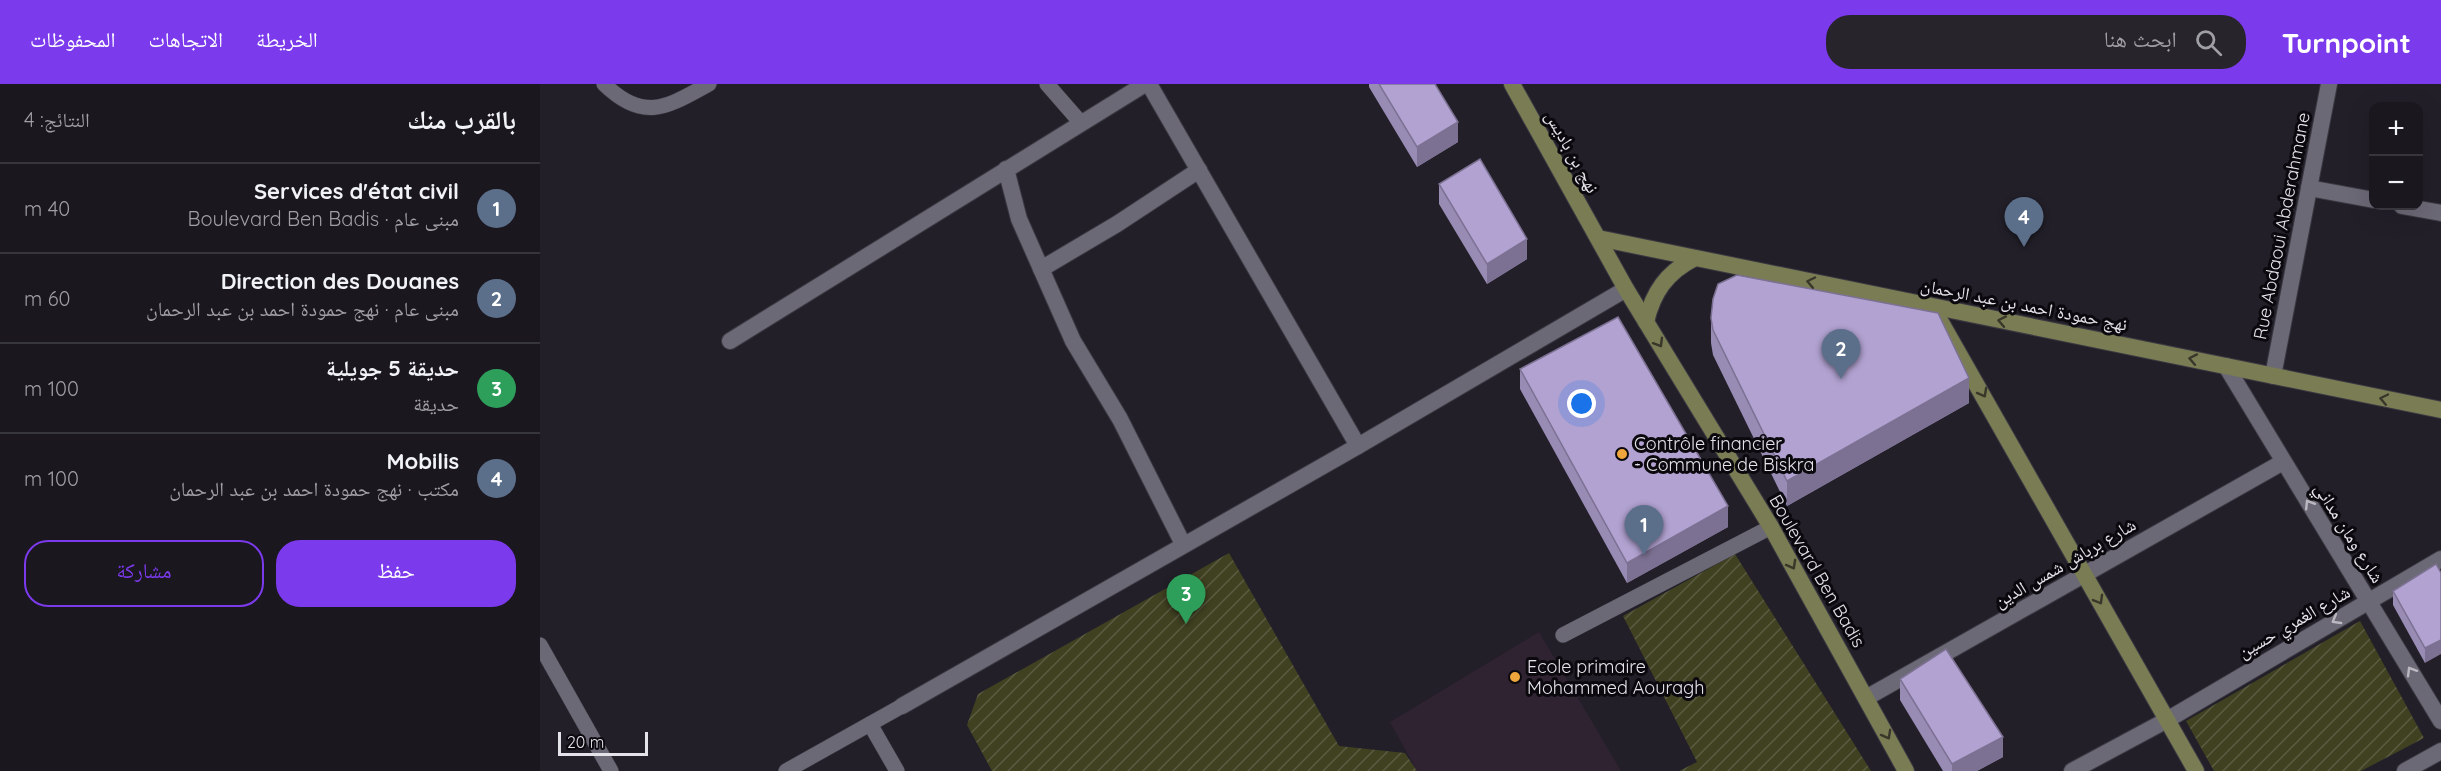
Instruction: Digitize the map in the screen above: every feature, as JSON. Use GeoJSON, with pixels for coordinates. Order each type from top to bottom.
{"type":"FeatureCollection","features":[{"type":"Feature","properties":{"kind":"main road","name":"نهج بن باديس"},"geometry":{"type":"LineString","coordinates":[[1512,84],[1598,238]]}},
{"type":"Feature","properties":{"kind":"main road","name":"نهج حمودة احمد بن عبد الرحمان"},"geometry":{"type":"LineString","coordinates":[[1598,238],[2441,410]]}},
{"type":"Feature","properties":{"kind":"main road","name":"Boulevard Ben Badis"},"geometry":{"type":"LineString","coordinates":[[1598,238],[1626,289],[1771,527],[1906,771]]}},
{"type":"Feature","properties":{"kind":"main road"},"geometry":{"type":"LineString","coordinates":[[1646,322],[1654,295],[1662,283],[1683,264],[1695,258]]}},
{"type":"Feature","properties":{"kind":"main road"},"geometry":{"type":"LineString","coordinates":[[1932,306],[2196,771]]}},
{"type":"Feature","properties":{"kind":"street"},"geometry":{"type":"LineString","coordinates":[[730,341],[1147,84],[1358,446]]}},
{"type":"Feature","properties":{"kind":"street","name":"Rue Abdaoui Abderahmane"},"geometry":{"type":"LineString","coordinates":[[2273,376],[2330,84]]}},
{"type":"Feature","properties":{"kind":"street"},"geometry":{"type":"LineString","coordinates":[[1006,169],[1018,219],[1073,341],[1120,419],[1183,544]]}},
{"type":"Feature","properties":{"kind":"street"},"geometry":{"type":"LineString","coordinates":[[1041,269],[1117,224],[1199,170]]}},
{"type":"Feature","properties":{"kind":"street"},"geometry":{"type":"LineString","coordinates":[[2309,188],[2369,199]]}},
{"type":"Feature","properties":{"kind":"street"},"geometry":{"type":"LineString","coordinates":[[2423,210],[2441,213]]}},
{"type":"Feature","properties":{"kind":"street"},"geometry":{"type":"LineString","coordinates":[[903,706],[1358,446],[1626,289]]}},
{"type":"Feature","properties":{"kind":"street","name":"شارع ومان مداني"},"geometry":{"type":"LineString","coordinates":[[2226,366],[2441,721]]}},
{"type":"Feature","properties":{"kind":"street","name":"شارع برباش شمس الدين"},"geometry":{"type":"LineString","coordinates":[[1866,699],[2283,462]]}},
{"type":"Feature","properties":{"kind":"street","name":"شارع الغمري حسين"},"geometry":{"type":"LineString","coordinates":[[2072,771],[2167,720],[2441,559]]}},
{"type":"Feature","properties":{"kind":"street"},"geometry":{"type":"LineString","coordinates":[[2405,771],[2441,751]]}},
{"type":"Feature","properties":{"kind":"lane"},"geometry":{"type":"LineString","coordinates":[[604,84],[639,108],[671,105],[709,84]]}},
{"type":"Feature","properties":{"kind":"lane"},"geometry":{"type":"LineString","coordinates":[[1047,84],[1081,123]]}},
{"type":"Feature","properties":{"kind":"lane"},"geometry":{"type":"LineString","coordinates":[[1563,635],[1771,527]]}},
{"type":"Feature","properties":{"kind":"lane"},"geometry":{"type":"LineString","coordinates":[[540,645],[611,771]]}},
{"type":"Feature","properties":{"kind":"lane"},"geometry":{"type":"LineString","coordinates":[[786,771],[903,706]]}},
{"type":"Feature","properties":{"kind":"lane"},"geometry":{"type":"LineString","coordinates":[[870,724],[897,771]]}},
{"type":"Feature","properties":{"kind":"shaded area","name":"Ecole primaire Mohammed Aouragh"},"geometry":{"type":"Polygon","coordinates":[[[1539,632],[1621,771],[1417,771],[1390,722],[1539,632]]]}},
{"type":"Feature","properties":{"kind":"green space"},"geometry":{"type":"Polygon","coordinates":[[[1229,553],[1339,746],[1405,753],[1417,771],[992,771],[967,725],[978,694],[1229,553]]]}},
{"type":"Feature","properties":{"kind":"green space"},"geometry":{"type":"Polygon","coordinates":[[[1735,554],[1871,771],[1679,771],[1697,762],[1623,616],[1735,554]]]}},
{"type":"Feature","properties":{"kind":"green space"},"geometry":{"type":"Polygon","coordinates":[[[2360,621],[2424,738],[2361,771],[2214,771],[2186,721],[2360,621]]]}},
{"type":"Feature","properties":{"kind":"building"},"geometry":{"type":"Polygon","coordinates":[[[1379,84],[1435,84],[1458,122],[1417,147],[1379,84]]]}},
{"type":"Feature","properties":{"kind":"building"},"geometry":{"type":"Polygon","coordinates":[[[1480,159],[1527,239],[1487,264],[1439,184],[1480,159]]]}},
{"type":"Feature","properties":{"kind":"building"},"geometry":{"type":"Polygon","coordinates":[[[1737,275],[1938,313],[1969,378],[1787,481],[1713,330],[1711,318],[1713,299],[1718,284],[1737,275]]]}},
{"type":"Feature","properties":{"kind":"building"},"geometry":{"type":"Polygon","coordinates":[[[1618,317],[1728,506],[1627,563],[1520,369],[1618,317]]]}},
{"type":"Feature","properties":{"kind":"building"},"geometry":{"type":"Polygon","coordinates":[[[2436,564],[2441,573],[2441,640],[2425,648],[2393,591],[2436,564]]]}},
{"type":"Feature","properties":{"kind":"building"},"geometry":{"type":"Polygon","coordinates":[[[1946,649],[2003,737],[1952,764],[1900,679],[1946,649]]]}},
{"type":"Feature","properties":{"kind":"place","name":"Mobilis"},"geometry":{"type":"Point","coordinates":[2024,247]}},
{"type":"Feature","properties":{"kind":"place","name":"Direction des Douanes"},"geometry":{"type":"Point","coordinates":[1841,379]}},
{"type":"Feature","properties":{"kind":"place","name":"Contrôle financier - Commune de Biskra"},"geometry":{"type":"Point","coordinates":[1622,454]}},
{"type":"Feature","properties":{"kind":"place","name":"Services d'état civil"},"geometry":{"type":"Point","coordinates":[1644,555]}},
{"type":"Feature","properties":{"kind":"place","name":"حديقة 5 جويلية"},"geometry":{"type":"Point","coordinates":[1186,624]}},
{"type":"Feature","properties":{"kind":"place","name":"Ecole primaire Mohammed Aouragh"},"geometry":{"type":"Point","coordinates":[1515,677]}}]}
